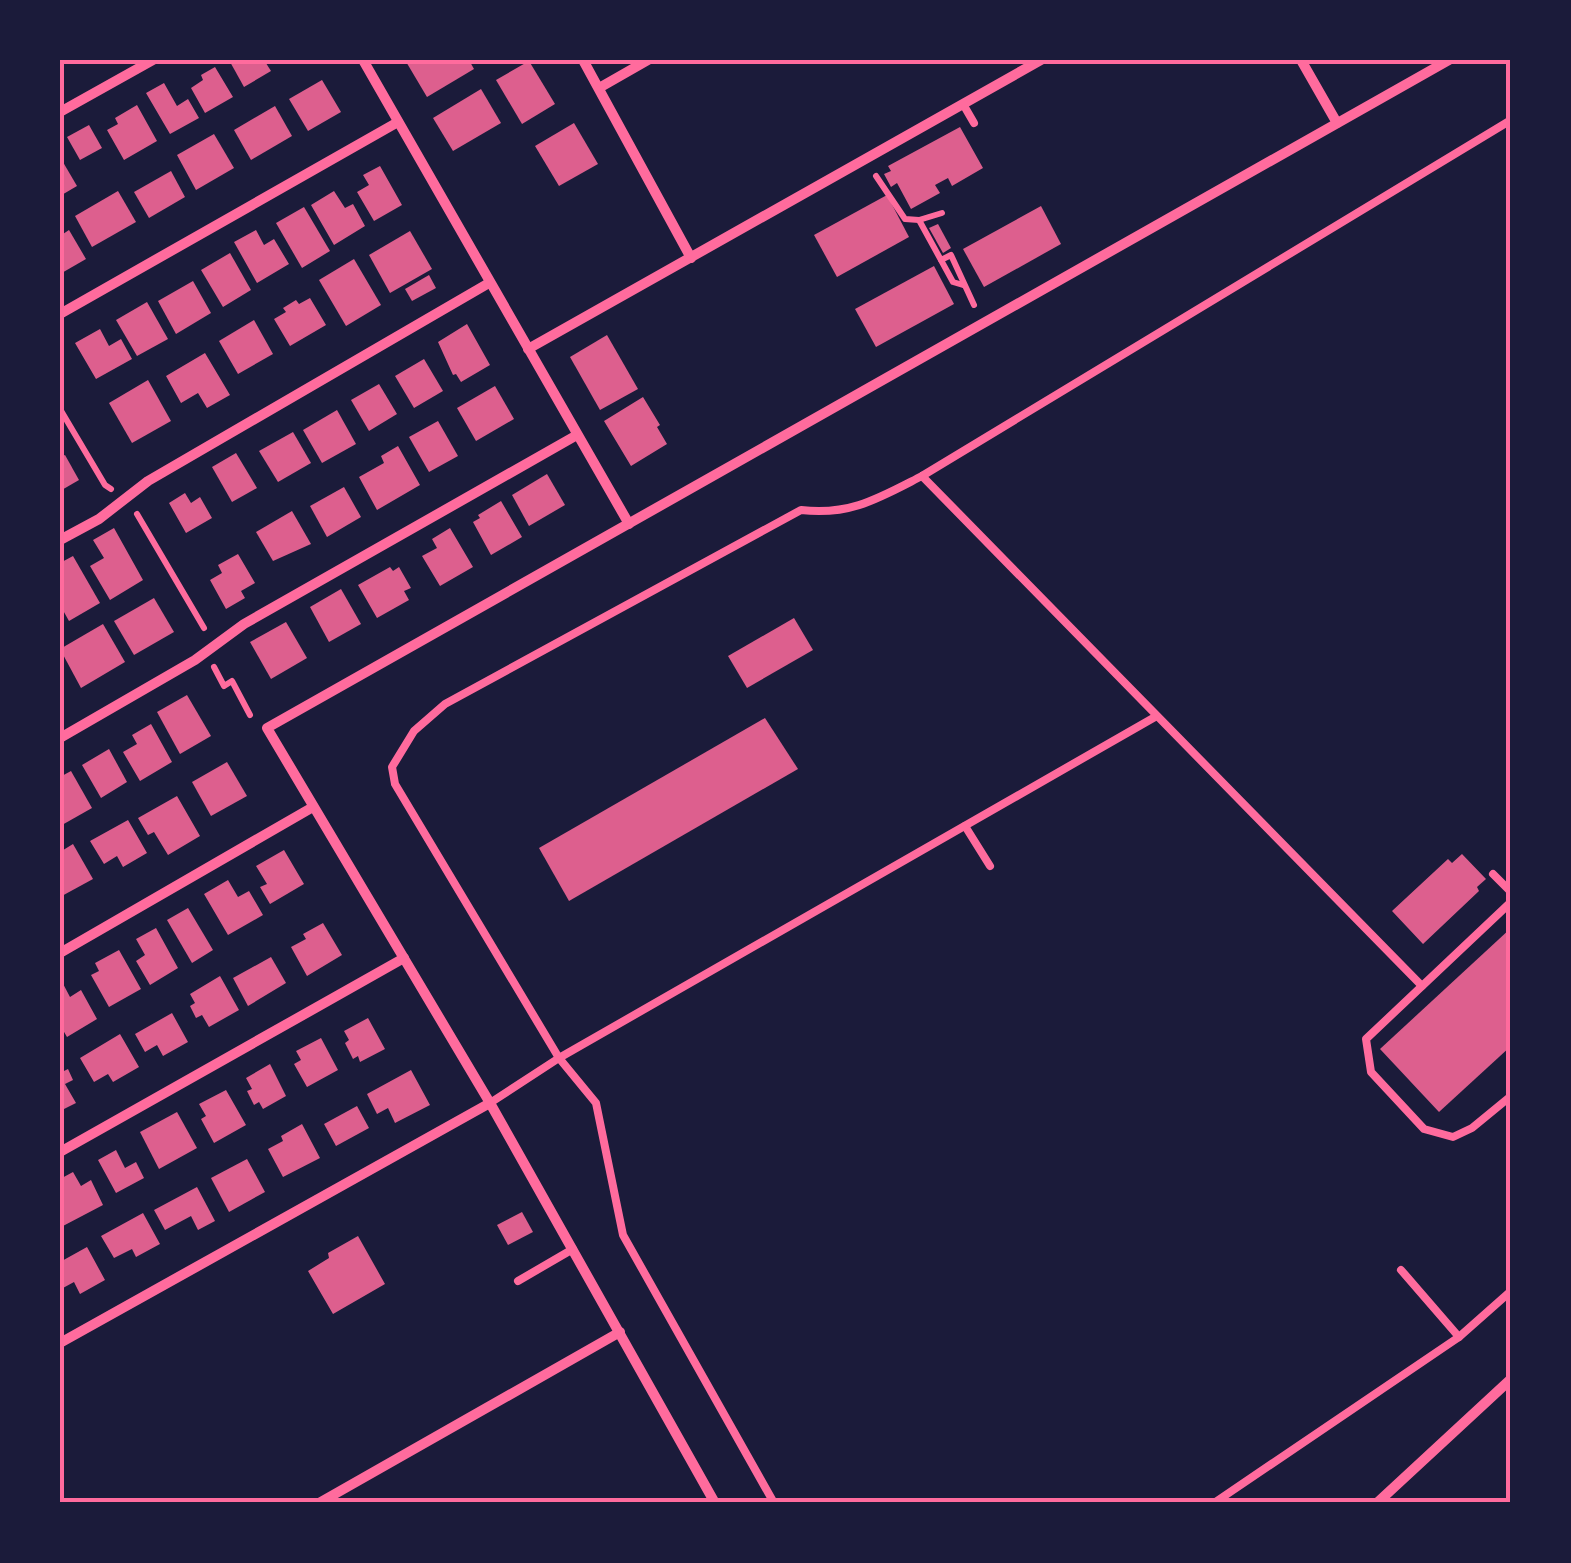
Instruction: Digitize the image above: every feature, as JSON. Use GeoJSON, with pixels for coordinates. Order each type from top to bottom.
{"type":"FeatureCollection","features":[{"type":"Feature","properties":{"kind":"street"},"geometry":{"type":"LineString","coordinates":[[60,112],[152,60]]}},
{"type":"Feature","properties":{"kind":"street"},"geometry":{"type":"LineString","coordinates":[[364,60],[629,524]]}},
{"type":"Feature","properties":{"kind":"street"},"geometry":{"type":"LineString","coordinates":[[583,60],[691,258]]}},
{"type":"Feature","properties":{"kind":"street"},"geometry":{"type":"LineString","coordinates":[[599,88],[648,60]]}},
{"type":"Feature","properties":{"kind":"street"},"geometry":{"type":"LineString","coordinates":[[528,348],[1040,60]]}},
{"type":"Feature","properties":{"kind":"street"},"geometry":{"type":"LineString","coordinates":[[1301,60],[1338,124]]}},
{"type":"Feature","properties":{"kind":"street"},"geometry":{"type":"LineString","coordinates":[[715,1503],[490,1103],[268,728],[1450,60]]}},
{"type":"Feature","properties":{"kind":"street"},"geometry":{"type":"LineString","coordinates":[[60,314],[398,122]]}},
{"type":"Feature","properties":{"kind":"street"},"geometry":{"type":"LineString","coordinates":[[60,540],[99,518],[148,480],[490,283]]}},
{"type":"Feature","properties":{"kind":"street"},"geometry":{"type":"LineString","coordinates":[[60,738],[180,670],[244,624],[577,435]]}},
{"type":"Feature","properties":{"kind":"street"},"geometry":{"type":"LineString","coordinates":[[60,953],[313,807]]}},
{"type":"Feature","properties":{"kind":"street"},"geometry":{"type":"LineString","coordinates":[[60,1152],[404,958]]}},
{"type":"Feature","properties":{"kind":"street"},"geometry":{"type":"LineString","coordinates":[[60,1343],[490,1103]]}},
{"type":"Feature","properties":{"kind":"street"},"geometry":{"type":"LineString","coordinates":[[324,1502],[620,1332]]}},
{"type":"Feature","properties":{"kind":"street"},"geometry":{"type":"LineString","coordinates":[[1377,1503],[1511,1379]]}},
{"type":"Feature","properties":{"kind":"lane"},"geometry":{"type":"LineString","coordinates":[[963,104],[974,124]]}},
{"type":"Feature","properties":{"kind":"lane"},"geometry":{"type":"LineString","coordinates":[[774,1503],[623,1235],[596,1103],[559,1058],[395,784],[392,767],[414,730],[444,704],[801,510],[851,510],[922,476],[1511,120]]}},
{"type":"Feature","properties":{"kind":"lane"},"geometry":{"type":"LineString","coordinates":[[922,476],[1422,986]]}},
{"type":"Feature","properties":{"kind":"lane"},"geometry":{"type":"LineString","coordinates":[[490,1103],[559,1058],[1156,717]]}},
{"type":"Feature","properties":{"kind":"lane"},"geometry":{"type":"LineString","coordinates":[[965,826],[990,866]]}},
{"type":"Feature","properties":{"kind":"lane"},"geometry":{"type":"LineString","coordinates":[[1494,874],[1511,892]]}},
{"type":"Feature","properties":{"kind":"lane"},"geometry":{"type":"LineString","coordinates":[[1511,902],[1366,1039],[1371,1072],[1424,1130],[1452,1137],[1472,1128],[1511,1096]]}},
{"type":"Feature","properties":{"kind":"lane"},"geometry":{"type":"LineString","coordinates":[[518,1280],[573,1249]]}},
{"type":"Feature","properties":{"kind":"lane"},"geometry":{"type":"LineString","coordinates":[[1401,1270],[1459,1337]]}},
{"type":"Feature","properties":{"kind":"lane"},"geometry":{"type":"LineString","coordinates":[[1214,1503],[1459,1337],[1511,1291]]}},
{"type":"Feature","properties":{"kind":"path"},"geometry":{"type":"LineString","coordinates":[[879,182],[884,183],[904,219],[919,220],[942,212]]}},
{"type":"Feature","properties":{"kind":"path"},"geometry":{"type":"LineString","coordinates":[[919,220],[953,282],[963,285],[974,305]]}},
{"type":"Feature","properties":{"kind":"path"},"geometry":{"type":"LineString","coordinates":[[60,410],[105,485]]}},
{"type":"Feature","properties":{"kind":"path"},"geometry":{"type":"LineString","coordinates":[[135,511],[205,630]]}},
{"type":"Feature","properties":{"kind":"path"},"geometry":{"type":"LineString","coordinates":[[221,660],[213,665],[224,686],[232,681],[250,715]]}},
{"type":"Feature","properties":{"kind":"building"},"geometry":{"type":"Polygon","coordinates":[[[229,60],[264,60],[271,71],[244,87],[229,60]]]}},
{"type":"Feature","properties":{"kind":"building"},"geometry":{"type":"Polygon","coordinates":[[[405,60],[469,60],[474,69],[427,97],[405,60]]]}},
{"type":"Feature","properties":{"kind":"building"},"geometry":{"type":"Polygon","coordinates":[[[529,61],[555,104],[522,124],[496,80],[529,61]]]}},
{"type":"Feature","properties":{"kind":"building"},"geometry":{"type":"Polygon","coordinates":[[[215,67],[233,97],[205,113],[191,88],[203,80],[201,75],[215,67]]]}},
{"type":"Feature","properties":{"kind":"building"},"geometry":{"type":"Polygon","coordinates":[[[322,80],[341,112],[308,131],[289,99],[322,80]]]}},
{"type":"Feature","properties":{"kind":"building"},"geometry":{"type":"Polygon","coordinates":[[[164,83],[177,106],[188,99],[199,118],[170,134],[146,93],[164,83]]]}},
{"type":"Feature","properties":{"kind":"building"},"geometry":{"type":"Polygon","coordinates":[[[481,89],[501,123],[453,151],[433,118],[481,89]]]}},
{"type":"Feature","properties":{"kind":"building"},"geometry":{"type":"Polygon","coordinates":[[[137,105],[157,141],[124,160],[107,130],[118,124],[115,118],[137,105]]]}},
{"type":"Feature","properties":{"kind":"building"},"geometry":{"type":"Polygon","coordinates":[[[275,106],[292,136],[251,160],[234,130],[275,106]]]}},
{"type":"Feature","properties":{"kind":"building"},"geometry":{"type":"Polygon","coordinates":[[[574,123],[598,164],[559,186],[535,146],[574,123]]]}},
{"type":"Feature","properties":{"kind":"building"},"geometry":{"type":"Polygon","coordinates":[[[89,125],[102,148],[80,160],[67,137],[89,125]]]}},
{"type":"Feature","properties":{"kind":"building"},"geometry":{"type":"Polygon","coordinates":[[[960,127],[983,168],[952,186],[948,178],[935,185],[940,193],[911,209],[897,183],[891,187],[884,174],[891,171],[888,166],[960,127]]]}},
{"type":"Feature","properties":{"kind":"building"},"geometry":{"type":"Polygon","coordinates":[[[214,134],[234,168],[196,190],[177,155],[214,134]]]}},
{"type":"Feature","properties":{"kind":"building"},"geometry":{"type":"Polygon","coordinates":[[[60,157],[77,186],[60,196],[60,157]]]}},
{"type":"Feature","properties":{"kind":"building"},"geometry":{"type":"Polygon","coordinates":[[[380,166],[402,205],[374,221],[357,192],[369,185],[363,175],[380,166]]]}},
{"type":"Feature","properties":{"kind":"building"},"geometry":{"type":"Polygon","coordinates":[[[171,171],[185,197],[149,218],[134,192],[171,171]]]}},
{"type":"Feature","properties":{"kind":"building"},"geometry":{"type":"Polygon","coordinates":[[[118,191],[136,222],[92,247],[75,216],[118,191]]]}},
{"type":"Feature","properties":{"kind":"building"},"geometry":{"type":"Polygon","coordinates":[[[334,191],[345,208],[353,204],[365,226],[334,245],[311,205],[334,191]]]}},
{"type":"Feature","properties":{"kind":"building"},"geometry":{"type":"Polygon","coordinates":[[[887,195],[909,237],[837,277],[814,235],[887,195]]]}},
{"type":"Feature","properties":{"kind":"building"},"geometry":{"type":"Polygon","coordinates":[[[1041,206],[1061,244],[984,287],[963,249],[1041,206]]]}},
{"type":"Feature","properties":{"kind":"building"},"geometry":{"type":"Polygon","coordinates":[[[304,207],[330,251],[302,268],[276,223],[304,207]]]}},
{"type":"Feature","properties":{"kind":"building"},"geometry":{"type":"Polygon","coordinates":[[[938,224],[951,248],[943,253],[929,228],[938,224]]]}},
{"type":"Feature","properties":{"kind":"building"},"geometry":{"type":"Polygon","coordinates":[[[69,230],[86,259],[60,274],[60,236],[69,230]]]}},
{"type":"Feature","properties":{"kind":"building"},"geometry":{"type":"Polygon","coordinates":[[[256,230],[264,245],[274,239],[289,264],[257,283],[234,242],[256,230]]]}},
{"type":"Feature","properties":{"kind":"building"},"geometry":{"type":"Polygon","coordinates":[[[410,231],[432,269],[390,293],[369,255],[410,231]]]}},
{"type":"Feature","properties":{"kind":"building"},"geometry":{"type":"Polygon","coordinates":[[[230,253],[251,290],[223,307],[201,270],[230,253]]]}},
{"type":"Feature","properties":{"kind":"building"},"geometry":{"type":"Polygon","coordinates":[[[354,259],[381,305],[346,326],[319,280],[354,259]]]}},
{"type":"Feature","properties":{"kind":"building"},"geometry":{"type":"Polygon","coordinates":[[[934,266],[954,304],[876,347],[855,309],[934,266]]]}},
{"type":"Feature","properties":{"kind":"building"},"geometry":{"type":"Polygon","coordinates":[[[429,275],[436,288],[412,301],[405,289],[429,275]]]}},
{"type":"Feature","properties":{"kind":"building"},"geometry":{"type":"Polygon","coordinates":[[[193,281],[211,313],[176,334],[158,301],[193,281]]]}},
{"type":"Feature","properties":{"kind":"building"},"geometry":{"type":"Polygon","coordinates":[[[310,298],[326,325],[290,346],[274,319],[296,300],[299,304],[310,298]]]}},
{"type":"Feature","properties":{"kind":"building"},"geometry":{"type":"Polygon","coordinates":[[[147,302],[168,339],[137,356],[116,320],[147,302]]]}},
{"type":"Feature","properties":{"kind":"building"},"geometry":{"type":"Polygon","coordinates":[[[254,320],[273,354],[238,374],[219,341],[254,320]]]}},
{"type":"Feature","properties":{"kind":"building"},"geometry":{"type":"Polygon","coordinates":[[[467,324],[490,365],[461,382],[453,375],[438,342],[467,324]]]}},
{"type":"Feature","properties":{"kind":"building"},"geometry":{"type":"Polygon","coordinates":[[[100,329],[109,346],[121,339],[132,359],[96,379],[75,343],[100,329]]]}},
{"type":"Feature","properties":{"kind":"building"},"geometry":{"type":"Polygon","coordinates":[[[607,335],[638,389],[600,410],[570,357],[607,335]]]}},
{"type":"Feature","properties":{"kind":"building"},"geometry":{"type":"Polygon","coordinates":[[[205,353],[230,395],[207,408],[198,393],[181,403],[166,376],[205,353]]]}},
{"type":"Feature","properties":{"kind":"building"},"geometry":{"type":"Polygon","coordinates":[[[424,359],[443,391],[414,408],[395,376],[424,359]]]}},
{"type":"Feature","properties":{"kind":"building"},"geometry":{"type":"Polygon","coordinates":[[[148,380],[171,421],[132,443],[109,403],[148,380]]]}},
{"type":"Feature","properties":{"kind":"building"},"geometry":{"type":"Polygon","coordinates":[[[379,384],[397,414],[369,431],[351,400],[379,384]]]}},
{"type":"Feature","properties":{"kind":"building"},"geometry":{"type":"Polygon","coordinates":[[[495,386],[514,419],[476,441],[457,408],[495,386]]]}},
{"type":"Feature","properties":{"kind":"building"},"geometry":{"type":"Polygon","coordinates":[[[643,397],[667,444],[631,466],[604,421],[643,397]]]}},
{"type":"Feature","properties":{"kind":"building"},"geometry":{"type":"Polygon","coordinates":[[[337,410],[356,444],[322,463],[303,430],[337,410]]]}},
{"type":"Feature","properties":{"kind":"building"},"geometry":{"type":"Polygon","coordinates":[[[438,421],[458,456],[429,472],[409,437],[438,421]]]}},
{"type":"Feature","properties":{"kind":"building"},"geometry":{"type":"Polygon","coordinates":[[[293,432],[311,463],[278,482],[259,451],[293,432]]]}},
{"type":"Feature","properties":{"kind":"building"},"geometry":{"type":"Polygon","coordinates":[[[398,446],[420,485],[377,510],[359,477],[384,463],[381,456],[398,446]]]}},
{"type":"Feature","properties":{"kind":"building"},"geometry":{"type":"Polygon","coordinates":[[[236,453],[257,488],[232,502],[212,467],[236,453]]]}},
{"type":"Feature","properties":{"kind":"building"},"geometry":{"type":"Polygon","coordinates":[[[65,455],[79,480],[60,491],[60,457],[65,455]]]}},
{"type":"Feature","properties":{"kind":"building"},"geometry":{"type":"Polygon","coordinates":[[[547,474],[565,505],[529,526],[512,495],[547,474]]]}},
{"type":"Feature","properties":{"kind":"building"},"geometry":{"type":"Polygon","coordinates":[[[344,487],[361,517],[327,537],[310,506],[344,487]]]}},
{"type":"Feature","properties":{"kind":"building"},"geometry":{"type":"Polygon","coordinates":[[[185,493],[191,503],[200,497],[212,518],[186,533],[169,503],[185,493]]]}},
{"type":"Feature","properties":{"kind":"building"},"geometry":{"type":"Polygon","coordinates":[[[501,501],[522,537],[491,555],[473,522],[501,501]]]}},
{"type":"Feature","properties":{"kind":"building"},"geometry":{"type":"Polygon","coordinates":[[[292,511],[311,544],[273,561],[256,532],[292,511]]]}},
{"type":"Feature","properties":{"kind":"building"},"geometry":{"type":"Polygon","coordinates":[[[114,528],[143,580],[110,600],[90,566],[104,558],[93,540],[114,528]]]}},
{"type":"Feature","properties":{"kind":"building"},"geometry":{"type":"Polygon","coordinates":[[[450,528],[473,567],[440,586],[422,556],[437,548],[432,539],[450,528]]]}},
{"type":"Feature","properties":{"kind":"building"},"geometry":{"type":"Polygon","coordinates":[[[238,554],[255,583],[241,591],[245,598],[226,609],[210,580],[222,573],[218,565],[238,554]]]}},
{"type":"Feature","properties":{"kind":"building"},"geometry":{"type":"Polygon","coordinates":[[[73,556],[100,603],[69,621],[60,605],[60,563],[73,556]]]}},
{"type":"Feature","properties":{"kind":"building"},"geometry":{"type":"Polygon","coordinates":[[[390,567],[393,571],[399,567],[411,588],[404,591],[409,600],[377,618],[358,585],[390,567]]]}},
{"type":"Feature","properties":{"kind":"building"},"geometry":{"type":"Polygon","coordinates":[[[341,589],[361,624],[329,642],[310,607],[341,589]]]}},
{"type":"Feature","properties":{"kind":"building"},"geometry":{"type":"Polygon","coordinates":[[[154,598],[174,632],[134,655],[114,621],[154,598]]]}},
{"type":"Feature","properties":{"kind":"building"},"geometry":{"type":"Polygon","coordinates":[[[794,618],[813,650],[747,688],[728,656],[794,618]]]}},
{"type":"Feature","properties":{"kind":"building"},"geometry":{"type":"Polygon","coordinates":[[[286,622],[307,658],[271,679],[250,642],[286,622]]]}},
{"type":"Feature","properties":{"kind":"building"},"geometry":{"type":"Polygon","coordinates":[[[103,624],[125,662],[81,688],[60,649],[103,624]]]}},
{"type":"Feature","properties":{"kind":"building"},"geometry":{"type":"Polygon","coordinates":[[[187,695],[211,736],[180,754],[157,712],[187,695]]]}},
{"type":"Feature","properties":{"kind":"building"},"geometry":{"type":"Polygon","coordinates":[[[765,718],[798,769],[569,901],[539,848],[765,718]]]}},
{"type":"Feature","properties":{"kind":"building"},"geometry":{"type":"Polygon","coordinates":[[[151,724],[172,762],[140,781],[123,752],[137,744],[132,735],[151,724]]]}},
{"type":"Feature","properties":{"kind":"building"},"geometry":{"type":"Polygon","coordinates":[[[109,749],[127,782],[101,798],[82,765],[109,749]]]}},
{"type":"Feature","properties":{"kind":"building"},"geometry":{"type":"Polygon","coordinates":[[[227,762],[247,796],[211,816],[192,782],[227,762]]]}},
{"type":"Feature","properties":{"kind":"building"},"geometry":{"type":"Polygon","coordinates":[[[71,771],[92,808],[62,825],[60,777],[71,771]]]}},
{"type":"Feature","properties":{"kind":"building"},"geometry":{"type":"Polygon","coordinates":[[[177,796],[200,836],[168,855],[154,832],[148,835],[138,818],[177,796]]]}},
{"type":"Feature","properties":{"kind":"building"},"geometry":{"type":"Polygon","coordinates":[[[128,820],[147,853],[123,867],[117,856],[104,864],[90,841],[128,820]]]}},
{"type":"Feature","properties":{"kind":"building"},"geometry":{"type":"Polygon","coordinates":[[[73,844],[93,879],[60,897],[60,852],[73,844]]]}},
{"type":"Feature","properties":{"kind":"building"},"geometry":{"type":"Polygon","coordinates":[[[284,850],[304,884],[270,904],[260,887],[267,884],[256,866],[284,850]]]}},
{"type":"Feature","properties":{"kind":"building"},"geometry":{"type":"Polygon","coordinates":[[[1462,854],[1486,879],[1477,887],[1479,891],[1423,944],[1392,911],[1448,859],[1452,863],[1462,854]]]}},
{"type":"Feature","properties":{"kind":"building"},"geometry":{"type":"Polygon","coordinates":[[[228,880],[238,897],[249,891],[263,915],[228,935],[204,894],[228,880]]]}},
{"type":"Feature","properties":{"kind":"building"},"geometry":{"type":"Polygon","coordinates":[[[188,908],[213,950],[192,963],[167,920],[188,908]]]}},
{"type":"Feature","properties":{"kind":"building"},"geometry":{"type":"Polygon","coordinates":[[[323,923],[342,955],[307,976],[291,947],[306,939],[303,934],[323,923]]]}},
{"type":"Feature","properties":{"kind":"building"},"geometry":{"type":"Polygon","coordinates":[[[156,928],[178,968],[150,985],[136,961],[145,955],[136,939],[156,928]]]}},
{"type":"Feature","properties":{"kind":"building"},"geometry":{"type":"Polygon","coordinates":[[[1511,928],[1511,1046],[1439,1112],[1380,1049],[1511,928]]]}},
{"type":"Feature","properties":{"kind":"building"},"geometry":{"type":"Polygon","coordinates":[[[119,950],[141,989],[109,1007],[91,975],[99,971],[95,963],[119,950]]]}},
{"type":"Feature","properties":{"kind":"building"},"geometry":{"type":"Polygon","coordinates":[[[271,957],[286,983],[248,1006],[233,978],[271,957]]]}},
{"type":"Feature","properties":{"kind":"building"},"geometry":{"type":"Polygon","coordinates":[[[220,976],[239,1010],[209,1027],[202,1015],[196,1018],[190,994],[220,976]]]}},
{"type":"Feature","properties":{"kind":"building"},"geometry":{"type":"Polygon","coordinates":[[[60,978],[70,997],[81,990],[97,1019],[67,1037],[60,1025],[60,978]]]}},
{"type":"Feature","properties":{"kind":"building"},"geometry":{"type":"Polygon","coordinates":[[[172,1013],[188,1042],[163,1056],[157,1045],[145,1052],[135,1034],[172,1013]]]}},
{"type":"Feature","properties":{"kind":"building"},"geometry":{"type":"Polygon","coordinates":[[[368,1018],[385,1049],[360,1062],[358,1056],[353,1059],[344,1031],[368,1018]]]}},
{"type":"Feature","properties":{"kind":"building"},"geometry":{"type":"Polygon","coordinates":[[[120,1034],[139,1067],[113,1082],[108,1074],[94,1082],[80,1058],[120,1034]]]}},
{"type":"Feature","properties":{"kind":"building"},"geometry":{"type":"Polygon","coordinates":[[[321,1038],[338,1070],[307,1087],[294,1064],[301,1060],[296,1051],[321,1038]]]}},
{"type":"Feature","properties":{"kind":"building"},"geometry":{"type":"Polygon","coordinates":[[[270,1064],[286,1096],[263,1109],[259,1102],[254,1105],[246,1078],[270,1064]]]}},
{"type":"Feature","properties":{"kind":"building"},"geometry":{"type":"Polygon","coordinates":[[[68,1069],[73,1080],[65,1084],[76,1103],[60,1111],[60,1073],[68,1069]]]}},
{"type":"Feature","properties":{"kind":"building"},"geometry":{"type":"Polygon","coordinates":[[[411,1070],[430,1105],[395,1123],[388,1108],[377,1114],[367,1094],[411,1070]]]}},
{"type":"Feature","properties":{"kind":"building"},"geometry":{"type":"Polygon","coordinates":[[[226,1090],[246,1125],[214,1143],[201,1119],[206,1116],[199,1104],[226,1090]]]}},
{"type":"Feature","properties":{"kind":"building"},"geometry":{"type":"Polygon","coordinates":[[[357,1106],[369,1128],[336,1146],[324,1124],[357,1106]]]}},
{"type":"Feature","properties":{"kind":"building"},"geometry":{"type":"Polygon","coordinates":[[[177,1112],[197,1148],[159,1169],[140,1132],[177,1112]]]}},
{"type":"Feature","properties":{"kind":"building"},"geometry":{"type":"Polygon","coordinates":[[[302,1124],[320,1158],[283,1177],[268,1149],[302,1124]]]}},
{"type":"Feature","properties":{"kind":"building"},"geometry":{"type":"Polygon","coordinates":[[[116,1150],[125,1168],[136,1162],[144,1178],[116,1193],[98,1160],[116,1150]]]}},
{"type":"Feature","properties":{"kind":"building"},"geometry":{"type":"Polygon","coordinates":[[[247,1159],[265,1192],[229,1212],[211,1178],[247,1159]]]}},
{"type":"Feature","properties":{"kind":"building"},"geometry":{"type":"Polygon","coordinates":[[[73,1172],[81,1186],[91,1180],[103,1205],[63,1226],[60,1179],[73,1172]]]}},
{"type":"Feature","properties":{"kind":"building"},"geometry":{"type":"Polygon","coordinates":[[[197,1187],[215,1221],[198,1230],[191,1216],[165,1230],[154,1210],[197,1187]]]}},
{"type":"Feature","properties":{"kind":"building"},"geometry":{"type":"Polygon","coordinates":[[[522,1212],[533,1232],[508,1245],[497,1225],[522,1212]]]}},
{"type":"Feature","properties":{"kind":"building"},"geometry":{"type":"Polygon","coordinates":[[[143,1213],[160,1244],[136,1257],[132,1249],[114,1258],[101,1236],[143,1213]]]}},
{"type":"Feature","properties":{"kind":"building"},"geometry":{"type":"Polygon","coordinates":[[[358,1236],[385,1284],[333,1314],[308,1271],[329,1258],[328,1253],[358,1236]]]}},
{"type":"Feature","properties":{"kind":"building"},"geometry":{"type":"Polygon","coordinates":[[[87,1247],[105,1280],[80,1294],[74,1282],[63,1288],[60,1262],[87,1247]]]}}]}
